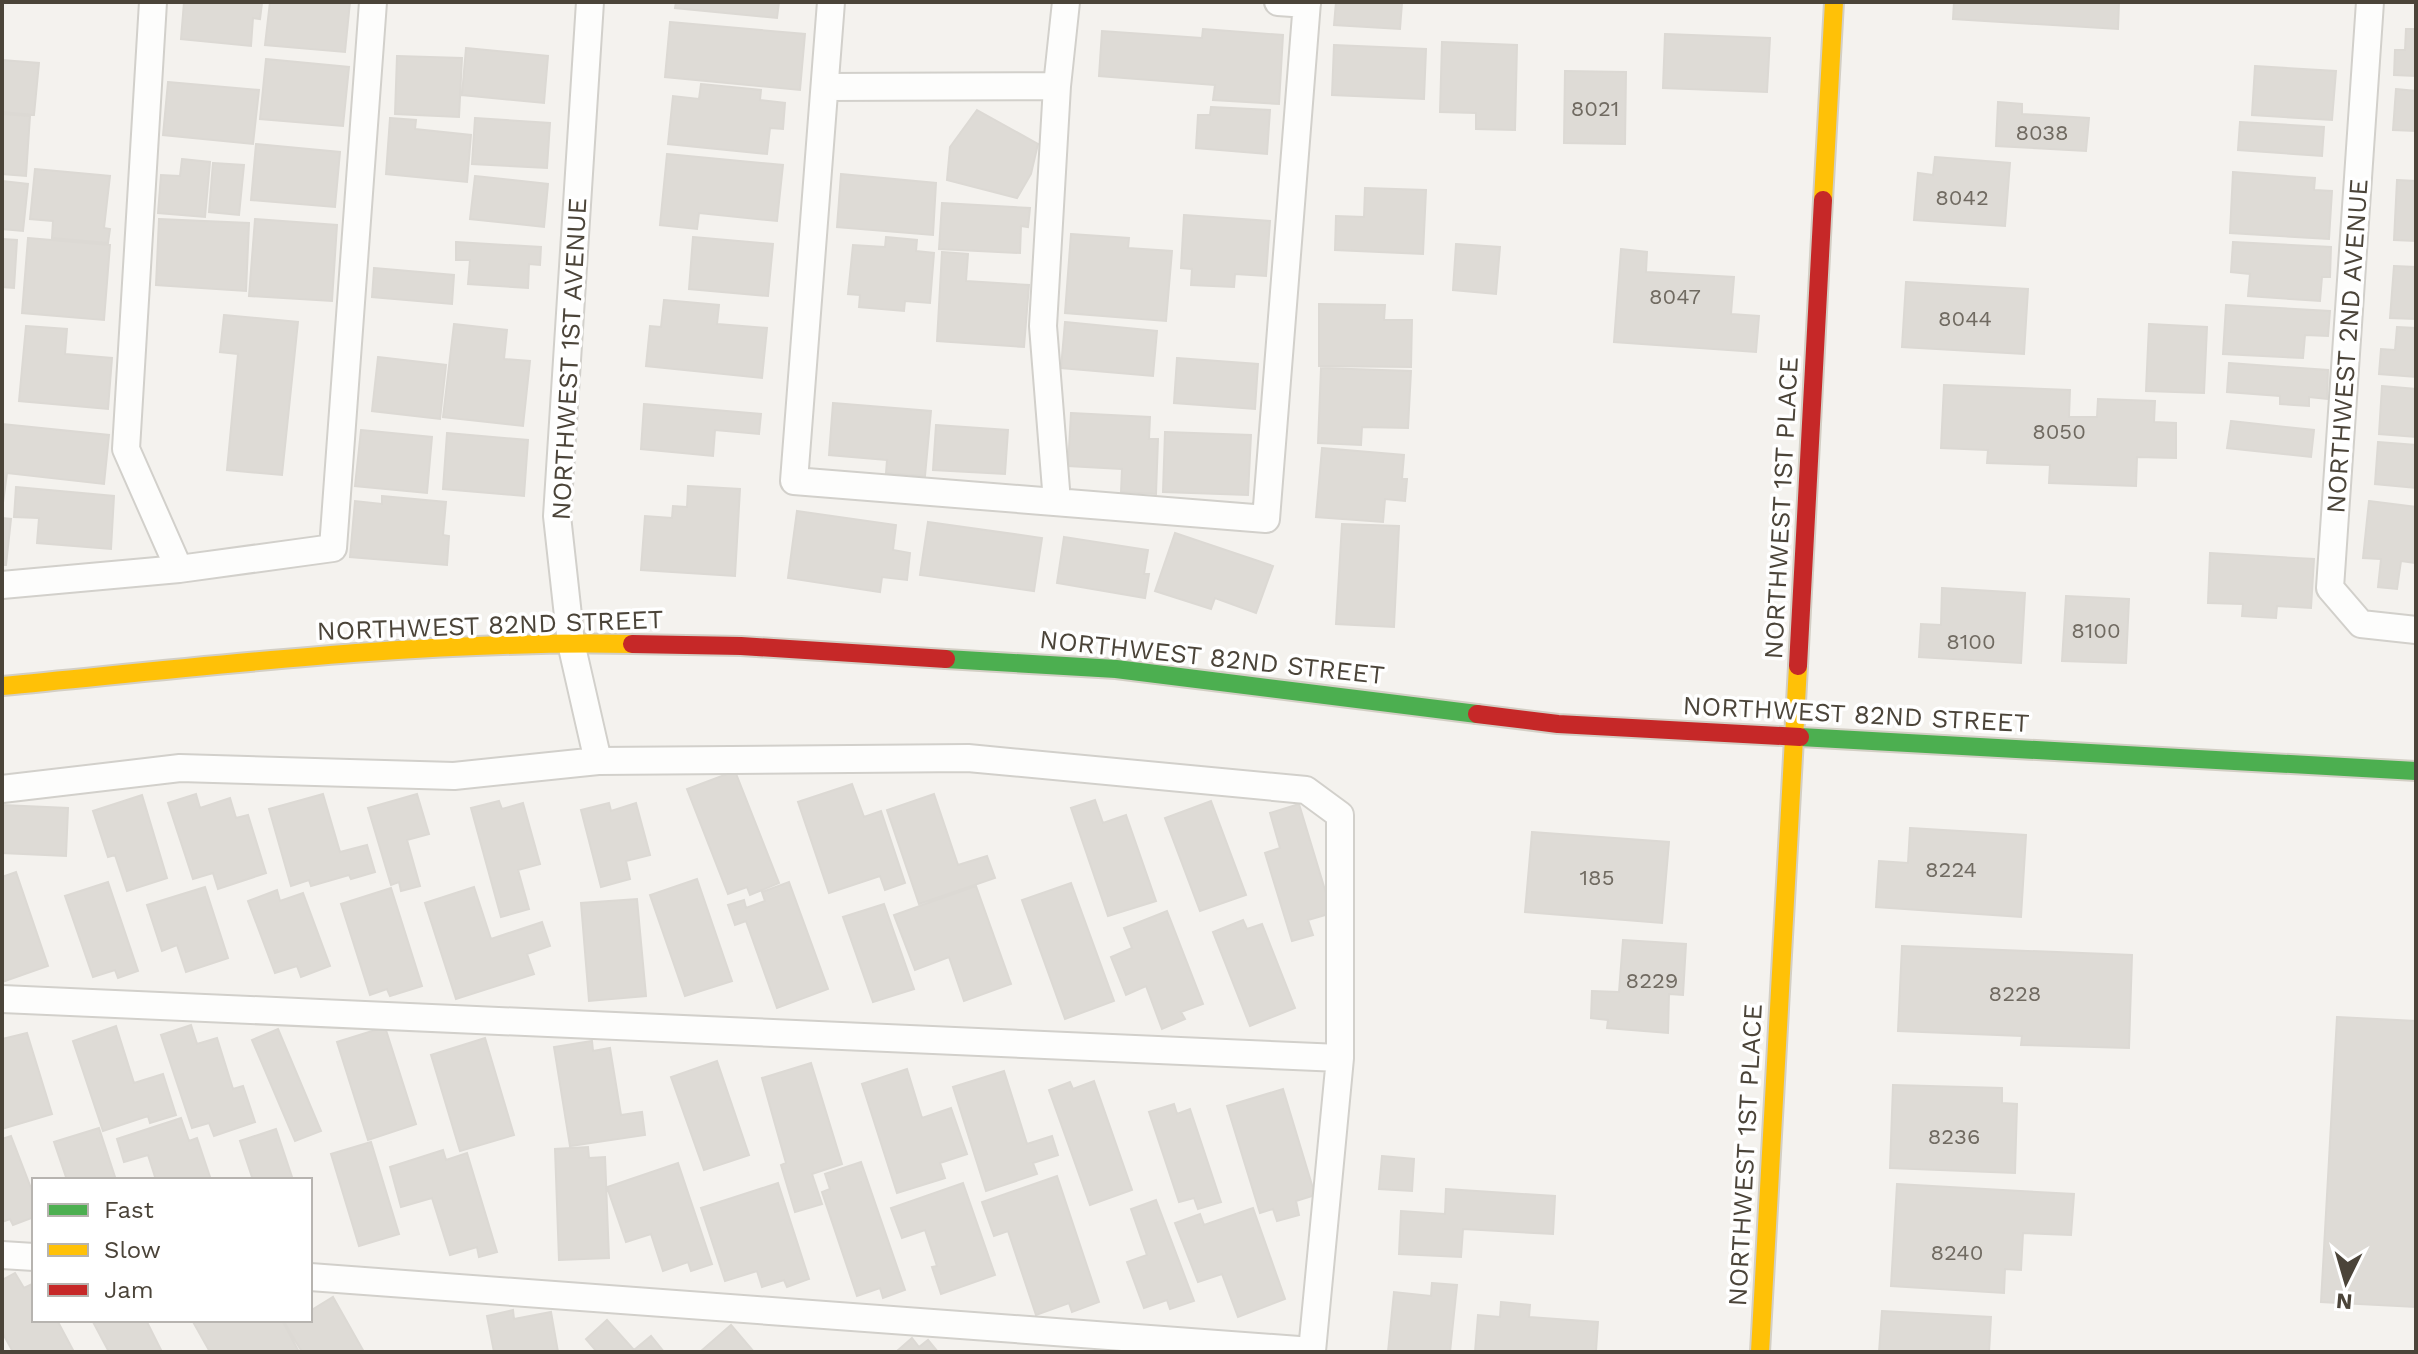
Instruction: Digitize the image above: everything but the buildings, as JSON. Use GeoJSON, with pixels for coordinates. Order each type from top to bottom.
{"type":"FeatureCollection","features":[{"type":"Feature","properties":{"kind":"main road","name":"NORTHWEST 1ST PLACE"},"geometry":{"type":"LineString","coordinates":[[1760,1352],[1834,2]]}},
{"type":"Feature","properties":{"kind":"main road","name":"NORTHWEST 82ND STREET"},"geometry":{"type":"LineString","coordinates":[[2,686],[344,654],[571,643],[756,647],[1088,667],[1209,679],[1500,718],[2416,771]]}},
{"type":"Feature","properties":{"kind":"lane"},"geometry":{"type":"LineString","coordinates":[[153,2],[126,449],[179,569]]}},
{"type":"Feature","properties":{"kind":"lane"},"geometry":{"type":"LineString","coordinates":[[2,585],[179,569],[333,548],[373,2]]}},
{"type":"Feature","properties":{"kind":"lane","name":"NORTHWEST 1ST AVENUE"},"geometry":{"type":"LineString","coordinates":[[590,2],[557,516],[571,643],[598,761]]}},
{"type":"Feature","properties":{"kind":"lane"},"geometry":{"type":"LineString","coordinates":[[831,2],[794,481],[1266,519],[1307,3],[1278,2]]}},
{"type":"Feature","properties":{"kind":"lane"},"geometry":{"type":"LineString","coordinates":[[1057,502],[1043,326],[1057,86],[1066,2]]}},
{"type":"Feature","properties":{"kind":"lane","name":"NORTHWEST 2ND AVENUE"},"geometry":{"type":"LineString","coordinates":[[2370,2],[2330,588],[2361,624],[2416,630]]}},
{"type":"Feature","properties":{"kind":"lane"},"geometry":{"type":"LineString","coordinates":[[825,87],[1057,86]]}},
{"type":"Feature","properties":{"kind":"lane"},"geometry":{"type":"LineString","coordinates":[[2,789],[180,768],[454,776],[598,761],[968,758],[1306,790],[1340,815],[1340,1058],[1312,1351],[312,1277]]}},
{"type":"Feature","properties":{"kind":"lane"},"geometry":{"type":"LineString","coordinates":[[2,999],[1340,1058]]}},
{"type":"Feature","properties":{"kind":"lane"},"geometry":{"type":"LineString","coordinates":[[2,1255],[32,1257]]}},
{"type":"Feature","properties":{"kind":"traffic: fast"},"geometry":{"type":"LineString","coordinates":[[946,659],[1116,669],[1477,714]]}},
{"type":"Feature","properties":{"kind":"traffic: fast"},"geometry":{"type":"LineString","coordinates":[[1800,737],[2416,771]]}},
{"type":"Feature","properties":{"kind":"traffic: slow"},"geometry":{"type":"LineString","coordinates":[[1823,200],[1834,2]]}},
{"type":"Feature","properties":{"kind":"traffic: slow"},"geometry":{"type":"LineString","coordinates":[[2,686],[395,650],[632,644]]}},
{"type":"Feature","properties":{"kind":"traffic: slow"},"geometry":{"type":"LineString","coordinates":[[1760,1352],[1798,666]]}},
{"type":"Feature","properties":{"kind":"traffic: jam"},"geometry":{"type":"LineString","coordinates":[[1798,666],[1823,200]]}},
{"type":"Feature","properties":{"kind":"traffic: jam"},"geometry":{"type":"LineString","coordinates":[[632,644],[741,646],[946,659]]}},
{"type":"Feature","properties":{"kind":"traffic: jam"},"geometry":{"type":"LineString","coordinates":[[1477,714],[1558,724],[1800,737]]}}]}
